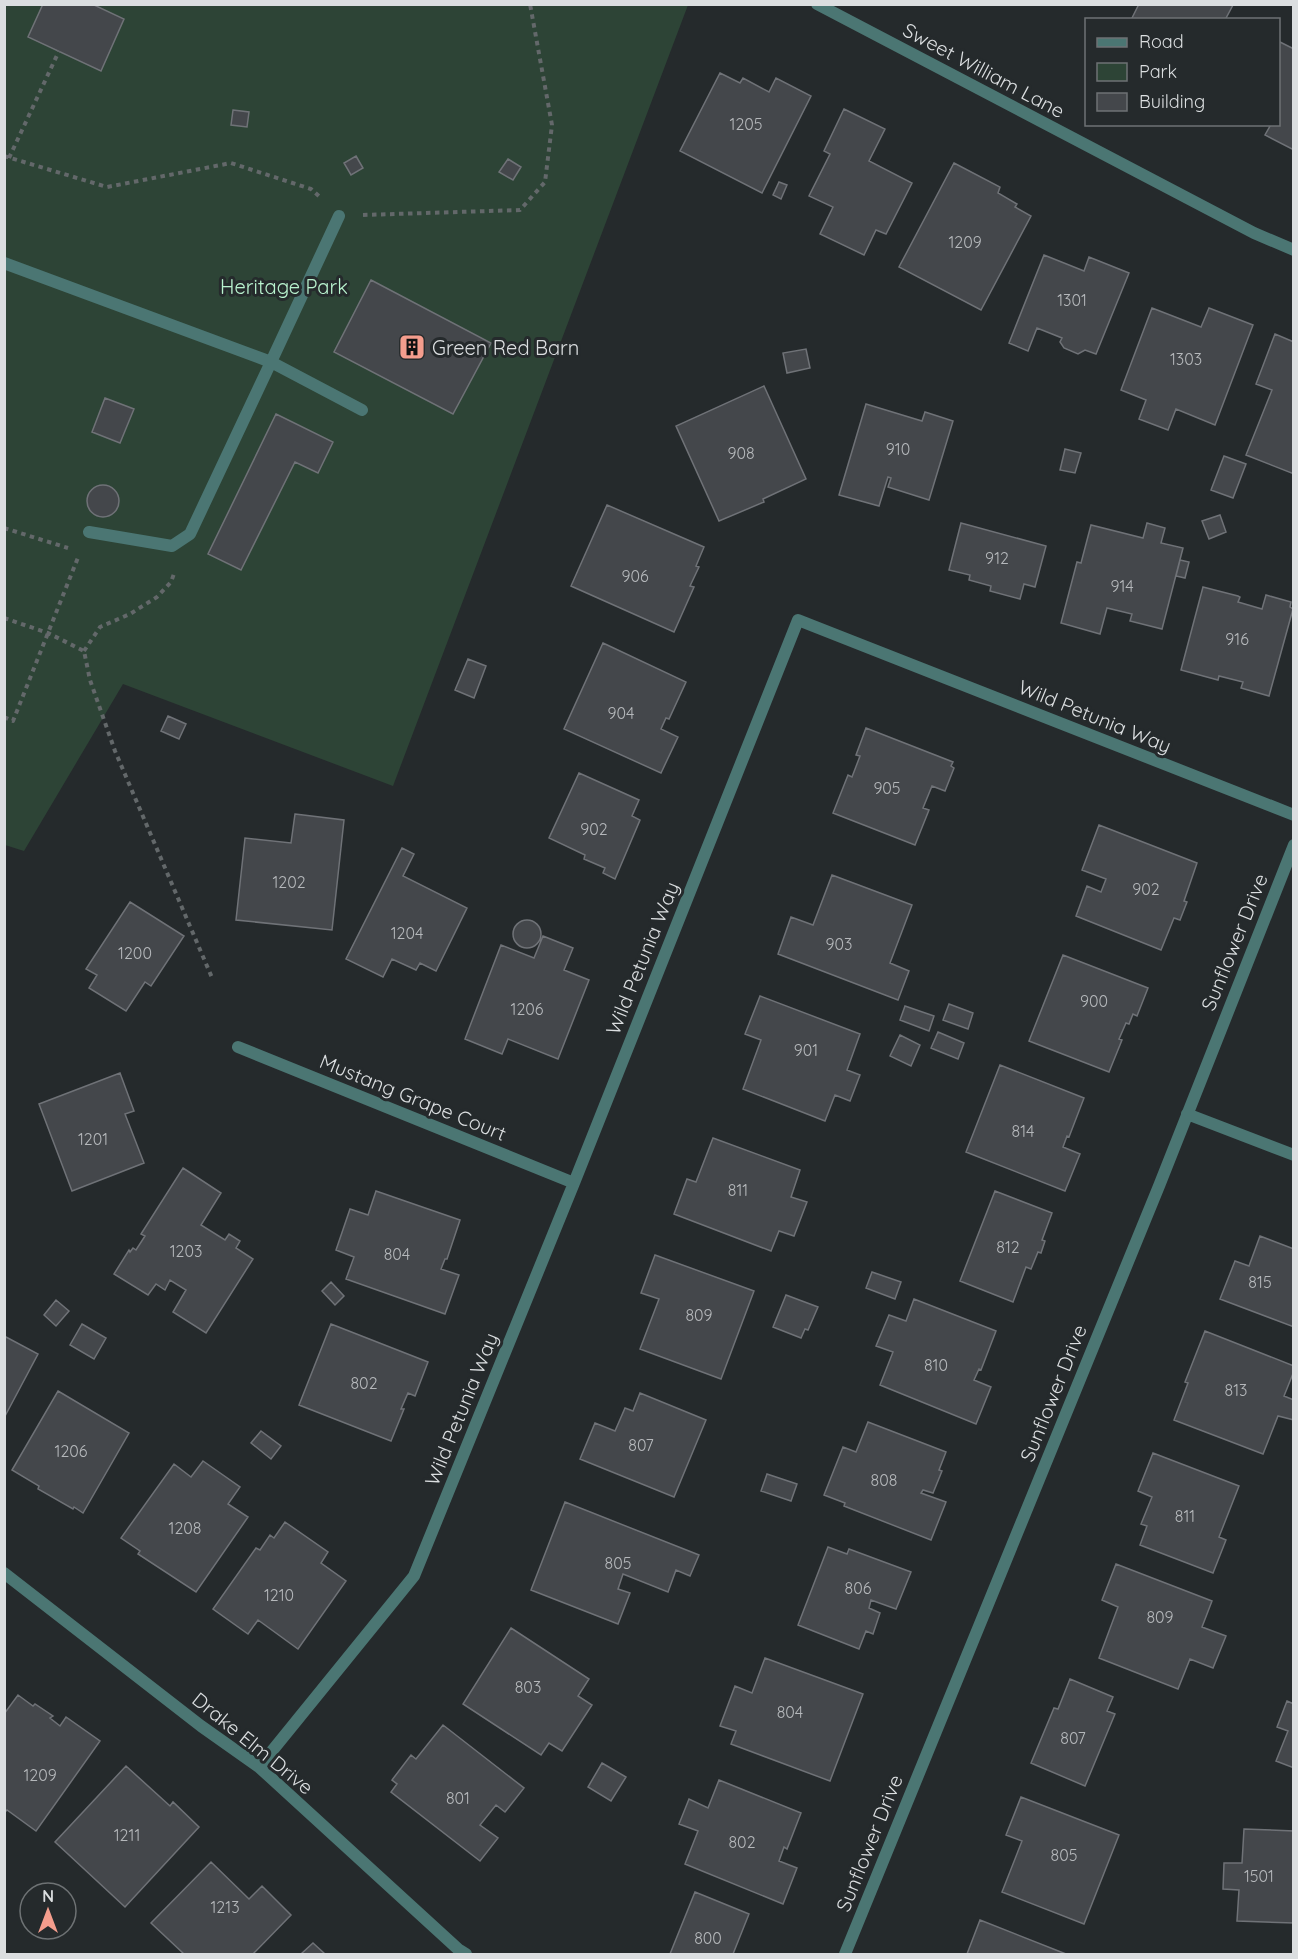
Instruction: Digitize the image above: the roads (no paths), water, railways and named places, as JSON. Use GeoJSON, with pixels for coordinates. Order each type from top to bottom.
{"type":"FeatureCollection","features":[{"type":"Feature","properties":{"kind":"street","name":"Sweet William Lane"},"geometry":{"type":"LineString","coordinates":[[817,4],[1254,233],[1293,250]]}},
{"type":"Feature","properties":{"kind":"street"},"geometry":{"type":"LineString","coordinates":[[89,532],[172,546],[190,534],[339,216]]}},
{"type":"Feature","properties":{"kind":"street"},"geometry":{"type":"LineString","coordinates":[[4,263],[271,362],[362,410]]}},
{"type":"Feature","properties":{"kind":"street","name":"Wild Petunia Way"},"geometry":{"type":"LineString","coordinates":[[259,1767],[414,1576],[574,1183],[798,620],[1293,815]]}},
{"type":"Feature","properties":{"kind":"street","name":"Sunflower Drive"},"geometry":{"type":"LineString","coordinates":[[845,1954],[1187,1114],[1293,845]]}},
{"type":"Feature","properties":{"kind":"street","name":"Mustang Grape Court"},"geometry":{"type":"LineString","coordinates":[[238,1047],[574,1183]]}},
{"type":"Feature","properties":{"kind":"street"},"geometry":{"type":"LineString","coordinates":[[1187,1114],[1293,1155]]}},
{"type":"Feature","properties":{"kind":"street","name":"Drake Elm Drive"},"geometry":{"type":"LineString","coordinates":[[4,1573],[201,1726],[259,1767],[466,1954]]}},
{"type":"Feature","properties":{"kind":"place","name":"Green Red Barn"},"geometry":{"type":"Point","coordinates":[412,347]}},
{"type":"Feature","properties":{"kind":"park label","name":"Heritage Park"},"geometry":{"type":"Point","coordinates":[284,286]}}]}
